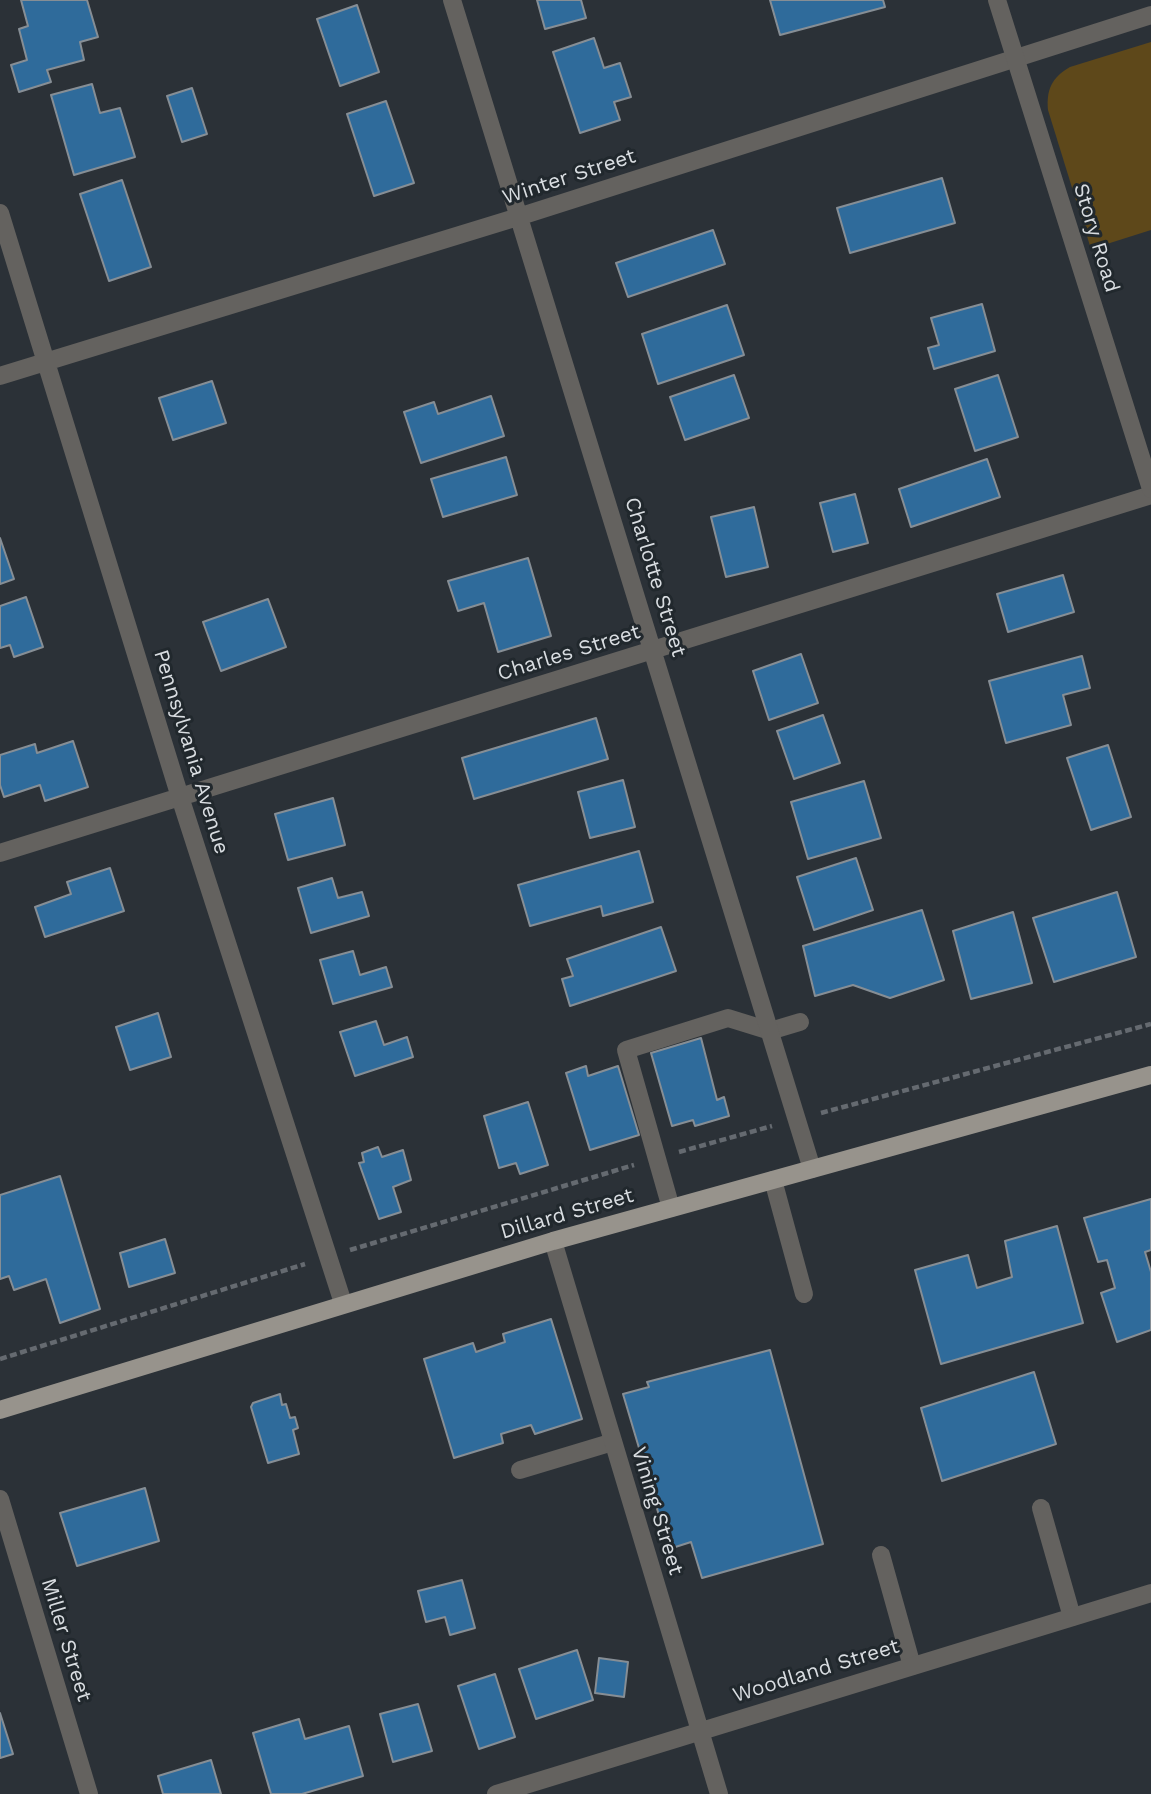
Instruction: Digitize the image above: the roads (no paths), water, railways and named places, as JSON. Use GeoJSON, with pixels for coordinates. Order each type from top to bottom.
{"type":"FeatureCollection","features":[{"type":"Feature","properties":{"kind":"main road","name":"Dillard Street"},"geometry":{"type":"LineString","coordinates":[[0,1410],[553,1241],[1151,1075]]}},
{"type":"Feature","properties":{"kind":"street","name":"Charlotte Street"},"geometry":{"type":"LineString","coordinates":[[452,0],[812,1169]]}},
{"type":"Feature","properties":{"kind":"street","name":"Story Road"},"geometry":{"type":"LineString","coordinates":[[997,0],[1151,489]]}},
{"type":"Feature","properties":{"kind":"street","name":"Winter Street"},"geometry":{"type":"LineString","coordinates":[[0,376],[518,217],[1015,56],[1151,15]]}},
{"type":"Feature","properties":{"kind":"street","name":"Pennsylvania Avenue"},"geometry":{"type":"LineString","coordinates":[[0,214],[180,797],[343,1303]]}},
{"type":"Feature","properties":{"kind":"street","name":"Charles Street"},"geometry":{"type":"LineString","coordinates":[[0,853],[1151,495]]}},
{"type":"Feature","properties":{"kind":"street"},"geometry":{"type":"LineString","coordinates":[[671,1208],[626,1050],[729,1018],[769,1031],[800,1022]]}},
{"type":"Feature","properties":{"kind":"street"},"geometry":{"type":"LineString","coordinates":[[773,1180],[804,1294]]}},
{"type":"Feature","properties":{"kind":"street","name":"Vining Street"},"geometry":{"type":"LineString","coordinates":[[553,1241],[719,1794]]}},
{"type":"Feature","properties":{"kind":"street"},"geometry":{"type":"LineString","coordinates":[[520,1470],[613,1442]]}},
{"type":"Feature","properties":{"kind":"street","name":"Miller Street"},"geometry":{"type":"LineString","coordinates":[[0,1499],[89,1794]]}},
{"type":"Feature","properties":{"kind":"street"},"geometry":{"type":"LineString","coordinates":[[1041,1508],[1072,1617]]}},
{"type":"Feature","properties":{"kind":"street"},"geometry":{"type":"LineString","coordinates":[[881,1555],[912,1666]]}},
{"type":"Feature","properties":{"kind":"street","name":"Woodland Street"},"geometry":{"type":"LineString","coordinates":[[496,1794],[1151,1593]]}}]}
